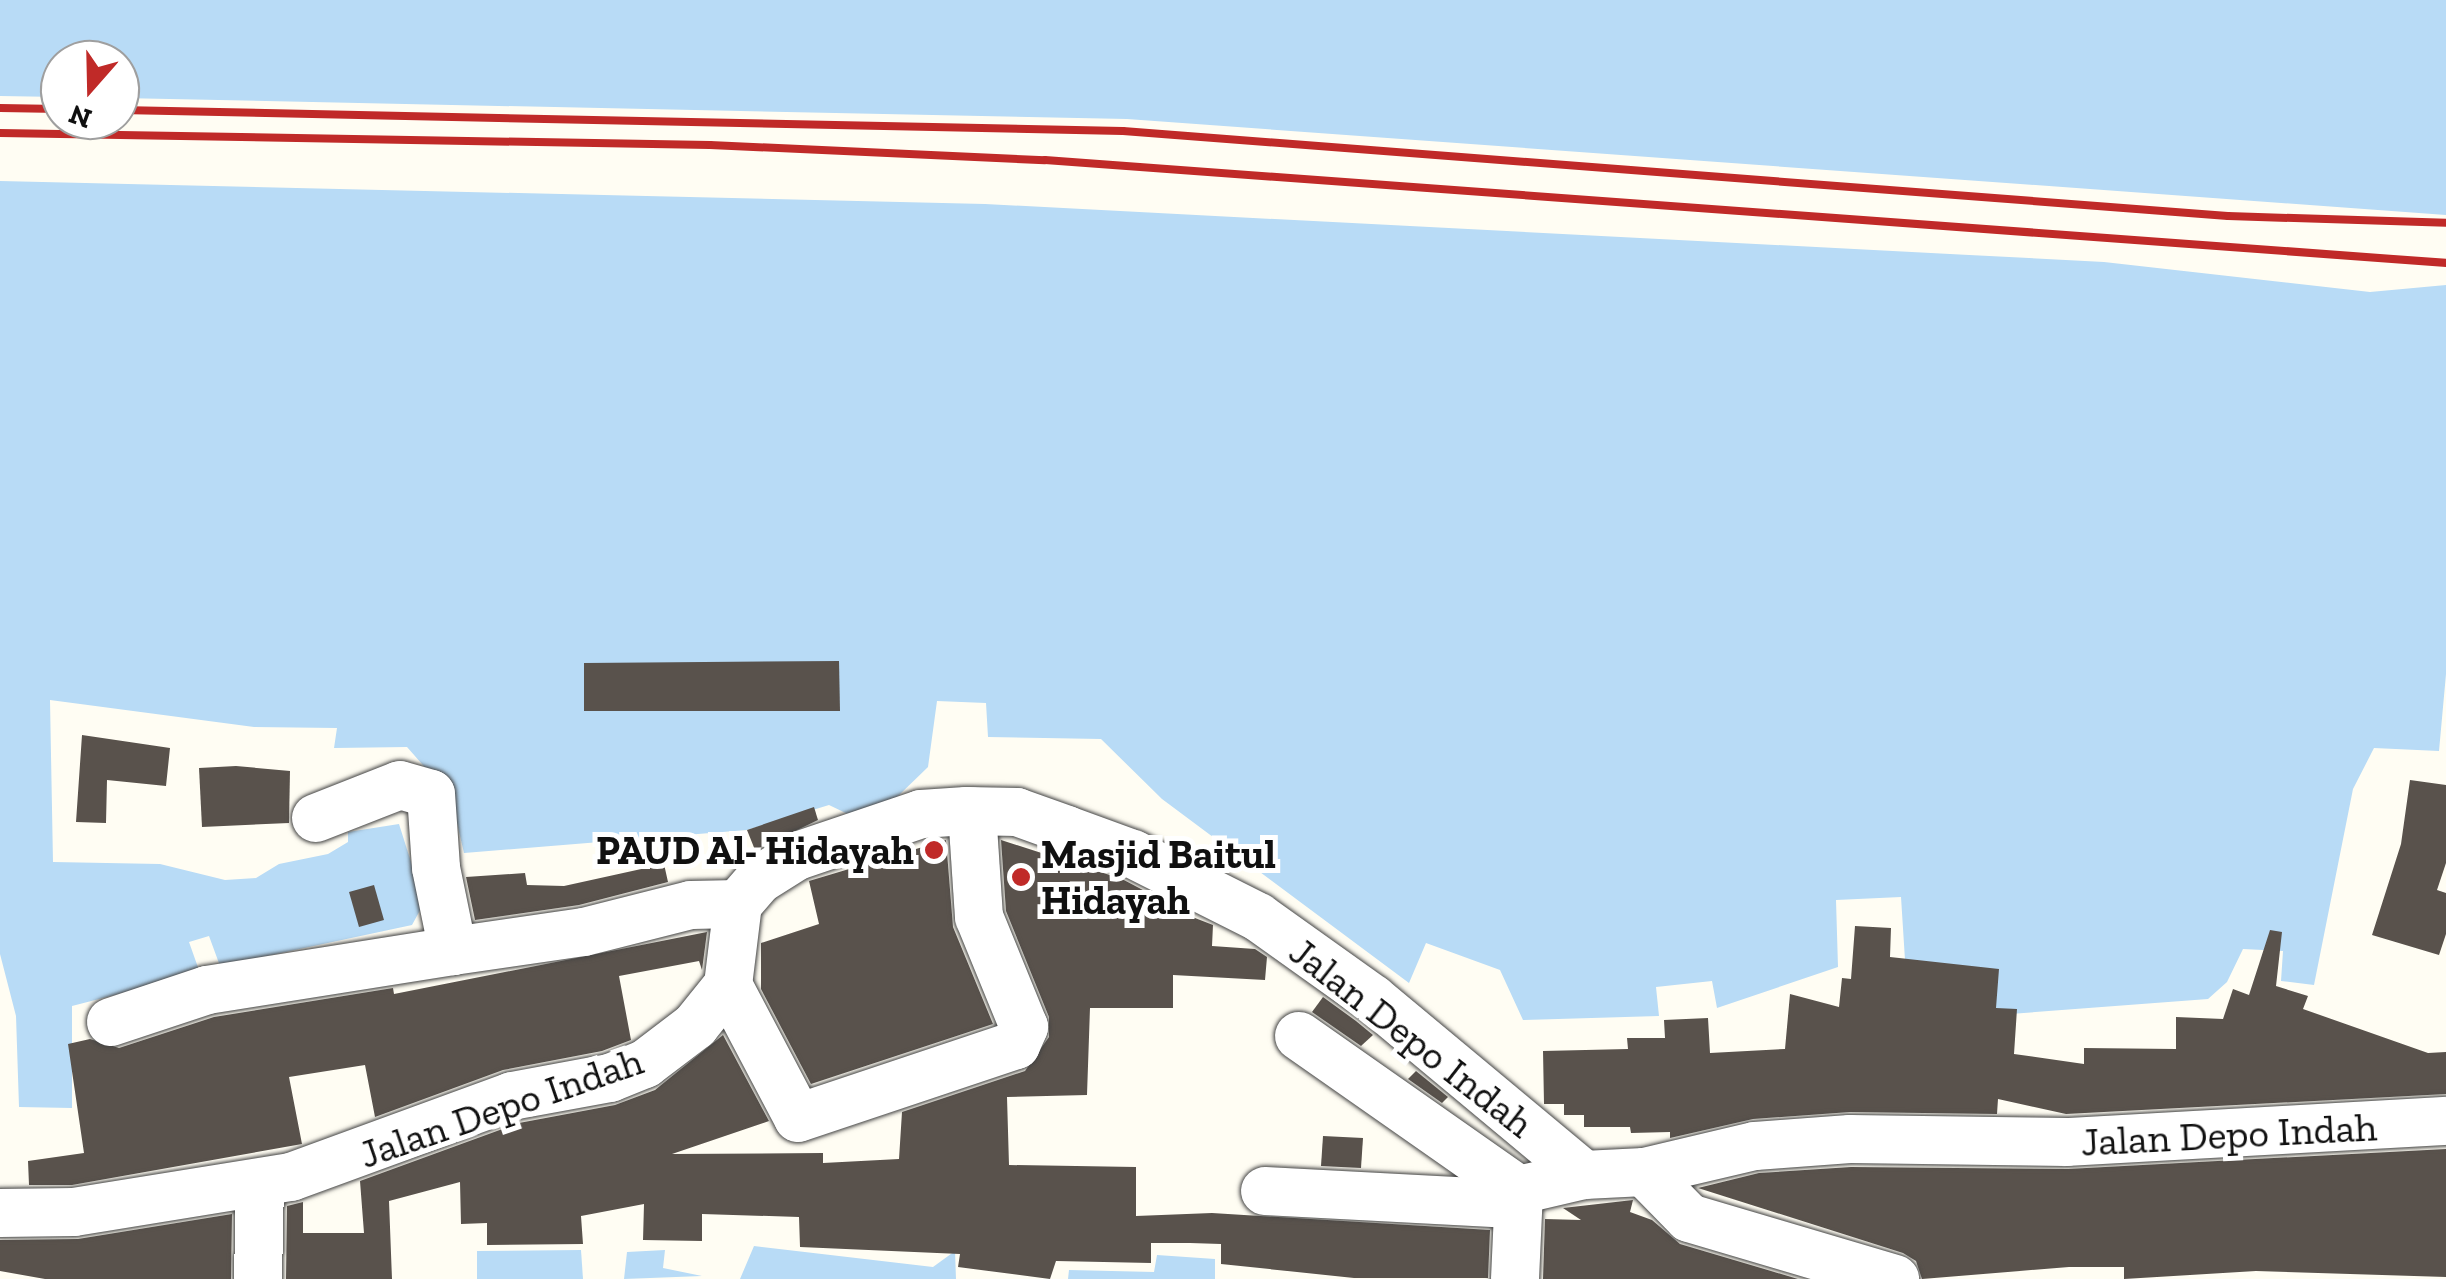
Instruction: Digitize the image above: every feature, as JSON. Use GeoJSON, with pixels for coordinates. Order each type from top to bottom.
{"type":"FeatureCollection","features":[{"type":"Feature","properties":{"kind":"street"},"geometry":{"type":"LineString","coordinates":[[316,818],[400,785],[431,794],[436,868],[453,951]]}},
{"type":"Feature","properties":{"kind":"street"},"geometry":{"type":"LineString","coordinates":[[111,1022],[207,990],[584,932],[691,905],[738,904],[728,985],[798,1118],[1016,1046],[1024,1028],[980,916],[972,811]]}},
{"type":"Feature","properties":{"kind":"street","name":"Jalan Depo Indah"},"geometry":{"type":"LineString","coordinates":[[738,904],[760,879],[797,856],[921,814],[1018,812],[1133,854],[1258,916],[1372,999],[1584,1175],[1644,1172],[1756,1146],[1850,1139],[2101,1141],[2446,1121]]}},
{"type":"Feature","properties":{"kind":"street","name":"Jalan Depo Indah"},"geometry":{"type":"LineString","coordinates":[[0,1213],[74,1212],[260,1183],[332,1166],[512,1096],[610,1078],[644,1064],[695,1026],[728,985]]}},
{"type":"Feature","properties":{"kind":"street"},"geometry":{"type":"LineString","coordinates":[[1299,1036],[1518,1197]]}},
{"type":"Feature","properties":{"kind":"street"},"geometry":{"type":"LineString","coordinates":[[1644,1172],[1690,1218],[1895,1279]]}},
{"type":"Feature","properties":{"kind":"street"},"geometry":{"type":"LineString","coordinates":[[1265,1192],[1518,1197],[1584,1175]]}},
{"type":"Feature","properties":{"kind":"street"},"geometry":{"type":"LineString","coordinates":[[258,1279],[260,1183]]}},
{"type":"Feature","properties":{"kind":"street"},"geometry":{"type":"LineString","coordinates":[[1515,1279],[1518,1197]]}},
{"type":"Feature","properties":{"kind":"water"},"geometry":{"type":"Polygon","coordinates":[[[0,0],[2446,0],[2446,215],[1127,119],[140,98],[140,40],[40,40],[40,97],[0,96],[0,0]]]}},
{"type":"Feature","properties":{"kind":"water"},"geometry":{"type":"Polygon","coordinates":[[[0,181],[985,204],[2104,262],[2370,292],[2446,285],[2446,674],[2439,751],[2374,748],[2353,789],[2314,985],[2281,981],[2283,951],[2243,949],[2227,982],[2208,999],[1997,1015],[1905,960],[1901,897],[1836,900],[1838,967],[1717,1008],[1712,981],[1656,987],[1659,1016],[1523,1020],[1500,970],[1426,943],[1409,983],[1162,799],[1101,739],[988,737],[986,703],[937,701],[928,767],[895,799],[854,817],[829,805],[747,830],[464,853],[451,797],[407,747],[334,748],[337,728],[254,727],[50,700],[53,862],[160,864],[225,880],[256,878],[279,864],[328,854],[348,842],[348,832],[399,824],[424,903],[412,925],[220,966],[209,936],[189,942],[200,973],[72,1006],[72,1108],[19,1107],[16,1016],[0,954],[0,181]]]}},
{"type":"Feature","properties":{"kind":"water"},"geometry":{"type":"Polygon","coordinates":[[[754,1246],[933,1267],[955,1251],[956,1279],[740,1279],[754,1246]]]}},
{"type":"Feature","properties":{"kind":"water"},"geometry":{"type":"Polygon","coordinates":[[[581,1250],[583,1279],[477,1279],[477,1251],[581,1250]]]}},
{"type":"Feature","properties":{"kind":"water"},"geometry":{"type":"Polygon","coordinates":[[[665,1250],[663,1268],[702,1276],[624,1279],[627,1252],[665,1250]]]}},
{"type":"Feature","properties":{"kind":"water"},"geometry":{"type":"Polygon","coordinates":[[[1157,1255],[1215,1259],[1215,1279],[1068,1279],[1069,1270],[1154,1272],[1157,1255]]]}},
{"type":"Feature","properties":{"kind":"building"},"geometry":{"type":"Polygon","coordinates":[[[839,661],[840,711],[584,711],[584,663],[839,661]]]}},
{"type":"Feature","properties":{"kind":"building"},"geometry":{"type":"Polygon","coordinates":[[[82,735],[170,748],[166,786],[107,780],[106,823],[76,822],[82,735]]]}},
{"type":"Feature","properties":{"kind":"building"},"geometry":{"type":"Polygon","coordinates":[[[236,766],[290,771],[289,823],[202,827],[199,768],[236,766]]]}},
{"type":"Feature","properties":{"kind":"building"},"geometry":{"type":"Polygon","coordinates":[[[2410,780],[2446,785],[2446,863],[2437,890],[2446,893],[2446,934],[2439,955],[2372,935],[2401,844],[2410,780]]]}},
{"type":"Feature","properties":{"kind":"building"},"geometry":{"type":"Polygon","coordinates":[[[814,807],[818,820],[755,850],[747,830],[814,807]]]}},
{"type":"Feature","properties":{"kind":"building"},"geometry":{"type":"Polygon","coordinates":[[[946,840],[953,927],[993,1024],[811,1084],[761,989],[761,943],[819,924],[809,881],[946,840]]]}},
{"type":"Feature","properties":{"kind":"building"},"geometry":{"type":"Polygon","coordinates":[[[1001,840],[1122,879],[1160,899],[1159,904],[1213,925],[1212,946],[1255,949],[1267,957],[1265,980],[1173,975],[1173,1008],[1090,1008],[1087,1095],[1007,1097],[1009,1165],[1136,1167],[1136,1216],[1212,1213],[1490,1230],[1488,1278],[1354,1278],[1221,1264],[1221,1244],[1151,1243],[1151,1263],[1056,1261],[1050,1279],[958,1267],[960,1254],[800,1247],[799,1217],[702,1214],[702,1241],[643,1240],[644,1204],[581,1216],[583,1244],[487,1245],[487,1223],[461,1224],[460,1182],[389,1201],[392,1279],[286,1279],[287,1206],[303,1202],[303,1233],[364,1233],[360,1181],[519,1123],[615,1105],[655,1090],[723,1035],[769,1121],[672,1154],[823,1153],[823,1163],[899,1159],[902,1112],[1025,1071],[1049,1037],[1049,1017],[1006,911],[1001,840]]]}},
{"type":"Feature","properties":{"kind":"building"},"geometry":{"type":"Polygon","coordinates":[[[664,864],[668,882],[579,905],[475,920],[466,877],[525,873],[527,885],[564,886],[664,864]]]}},
{"type":"Feature","properties":{"kind":"building"},"geometry":{"type":"Polygon","coordinates":[[[374,885],[384,920],[359,927],[349,892],[374,885]]]}},
{"type":"Feature","properties":{"kind":"building"},"geometry":{"type":"Polygon","coordinates":[[[1855,926],[1891,928],[1890,957],[1999,969],[1996,1008],[2017,1009],[2014,1054],[2084,1064],[2084,1048],[2176,1049],[2176,1017],[2223,1019],[2233,989],[2249,995],[2270,930],[2282,932],[2276,986],[2308,996],[2303,1009],[2428,1053],[2446,1052],[2446,1094],[2066,1114],[1998,1099],[1997,1114],[1850,1112],[1753,1119],[1670,1138],[1670,1132],[1631,1133],[1630,1127],[1584,1127],[1584,1115],[1564,1115],[1564,1104],[1544,1104],[1543,1051],[1628,1049],[1627,1038],[1665,1038],[1664,1020],[1708,1018],[1710,1053],[1785,1049],[1790,994],[1839,1007],[1842,978],[1851,979],[1855,926]]]}},
{"type":"Feature","properties":{"kind":"building"},"geometry":{"type":"Polygon","coordinates":[[[707,932],[702,970],[699,961],[619,976],[631,1040],[602,1051],[503,1070],[375,1117],[365,1065],[289,1077],[302,1144],[72,1185],[29,1185],[28,1161],[84,1153],[68,1044],[90,1039],[119,1048],[214,1017],[393,988],[394,994],[707,932]]]}},
{"type":"Feature","properties":{"kind":"building"},"geometry":{"type":"Polygon","coordinates":[[[1323,997],[1373,1035],[1361,1046],[1312,1012],[1323,997]]]}},
{"type":"Feature","properties":{"kind":"building"},"geometry":{"type":"Polygon","coordinates":[[[1416,1071],[1448,1097],[1442,1103],[1408,1079],[1416,1071]]]}},
{"type":"Feature","properties":{"kind":"building"},"geometry":{"type":"Polygon","coordinates":[[[1323,1136],[1363,1138],[1361,1168],[1321,1166],[1323,1136]]]}},
{"type":"Feature","properties":{"kind":"building"},"geometry":{"type":"Polygon","coordinates":[[[2446,1149],[2446,1277],[2256,1271],[2124,1279],[2124,1267],[2069,1267],[1922,1279],[1916,1261],[1903,1253],[1698,1188],[1759,1173],[1851,1167],[2068,1169],[2446,1149]]]}},
{"type":"Feature","properties":{"kind":"building"},"geometry":{"type":"Polygon","coordinates":[[[1633,1200],[1630,1212],[1652,1220],[1680,1244],[1798,1279],[1543,1279],[1545,1219],[1581,1220],[1563,1208],[1633,1200]]]}},
{"type":"Feature","properties":{"kind":"building"},"geometry":{"type":"Polygon","coordinates":[[[232,1214],[231,1279],[45,1279],[0,1271],[0,1240],[78,1239],[232,1214]]]}},
{"type":"Feature","properties":{"kind":"railway"},"geometry":{"type":"LineString","coordinates":[[0,108],[40,109]]}},
{"type":"Feature","properties":{"kind":"railway"},"geometry":{"type":"LineString","coordinates":[[140,110],[1123,131],[2228,216],[2446,223]]}},
{"type":"Feature","properties":{"kind":"railway"},"geometry":{"type":"LineString","coordinates":[[0,133],[710,145],[1045,160],[2446,263]]}},
{"type":"Feature","properties":{"kind":"place","name":"PAUD Al- Hidayah"},"geometry":{"type":"Point","coordinates":[934,850]}},
{"type":"Feature","properties":{"kind":"place","name":"Masjid Baitul Hidayah"},"geometry":{"type":"Point","coordinates":[1021,877]}}]}
